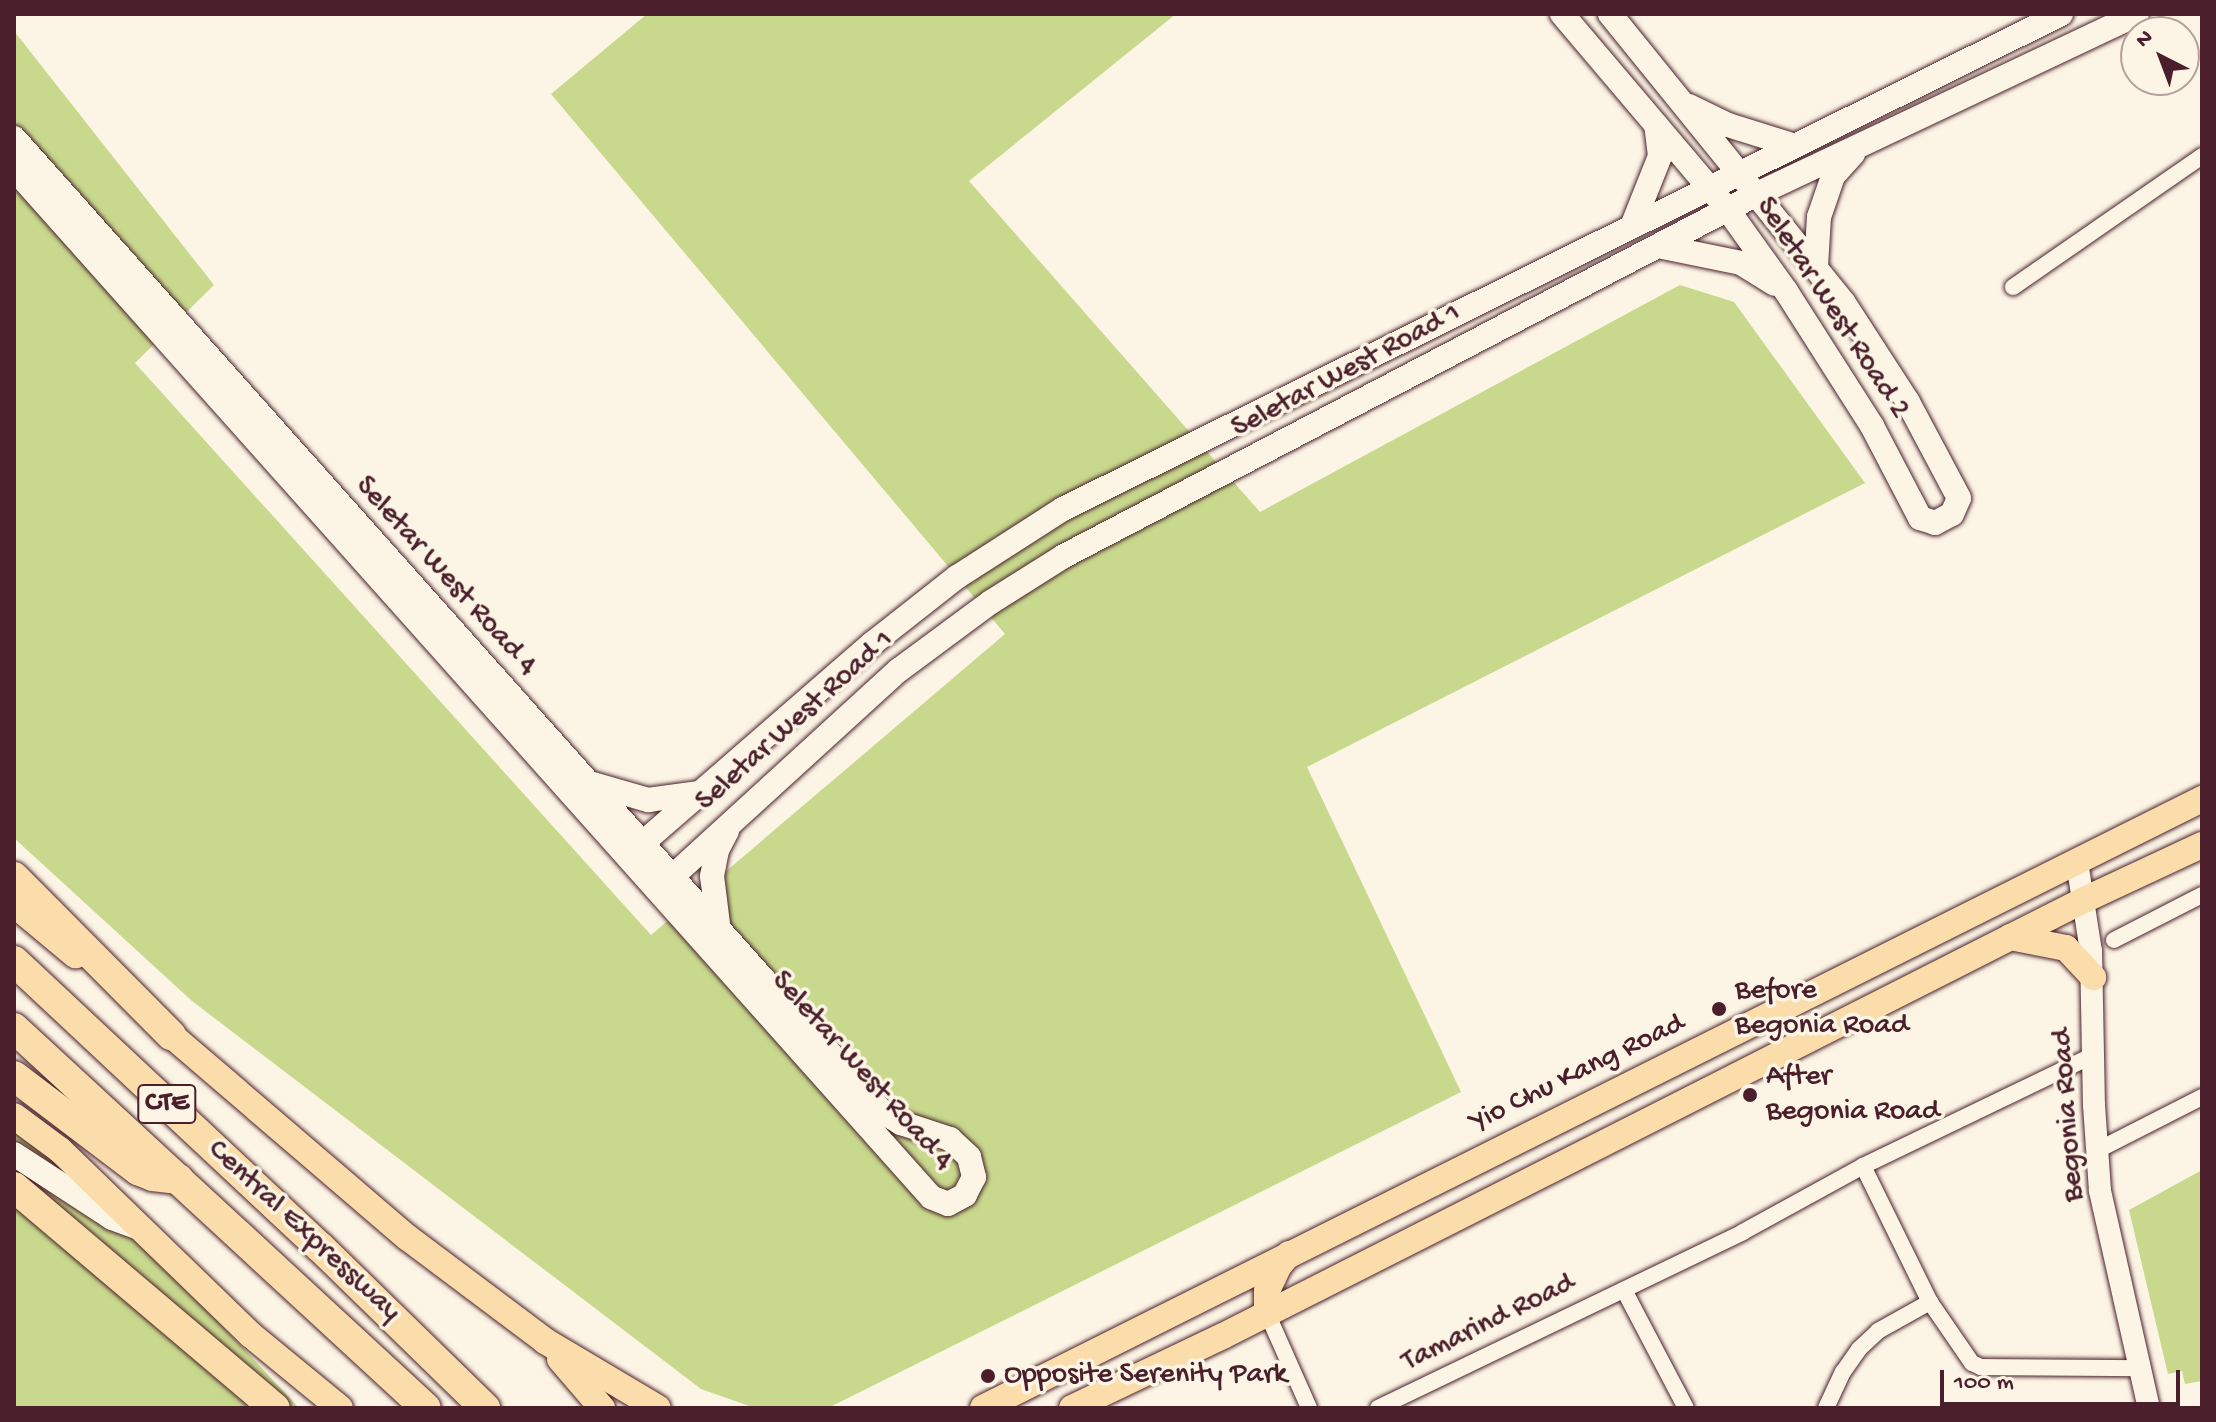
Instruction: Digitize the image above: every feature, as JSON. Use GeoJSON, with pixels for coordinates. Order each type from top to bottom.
{"type":"FeatureCollection","features":[{"type":"Feature","properties":{"kind":"highway"},"geometry":{"type":"LineString","coordinates":[[17,889],[171,1035]]}},
{"type":"Feature","properties":{"kind":"highway","name":"Central Expressway"},"geometry":{"type":"LineString","coordinates":[[14,961],[320,1247],[485,1408]]}},
{"type":"Feature","properties":{"kind":"highway","name":"Central Expressway"},"geometry":{"type":"LineString","coordinates":[[14,1028],[291,1280],[426,1408]]}},
{"type":"Feature","properties":{"kind":"highway"},"geometry":{"type":"LineString","coordinates":[[14,1076],[138,1170],[153,1176],[181,1179]]}},
{"type":"Feature","properties":{"kind":"highway"},"geometry":{"type":"LineString","coordinates":[[14,1187],[275,1408]]}},
{"type":"Feature","properties":{"kind":"main road","name":"Seletar West Road 2"},"geometry":{"type":"LineString","coordinates":[[1562,14],[1728,210],[1786,291],[1872,426],[1920,518],[1935,523],[1952,514],[1959,498],[1908,402],[1816,266],[1610,14]]}},
{"type":"Feature","properties":{"kind":"main road","name":"Seletar West Road 1"},"geometry":{"type":"LineString","coordinates":[[633,852],[873,643],[957,577],[1063,509],[2061,14]]}},
{"type":"Feature","properties":{"kind":"main road","name":"Seletar West Road 1"},"geometry":{"type":"LineString","coordinates":[[663,885],[899,670],[991,602],[1064,556],[1757,194],[2137,14]]}},
{"type":"Feature","properties":{"kind":"main road"},"geometry":{"type":"LineString","coordinates":[[1684,103],[1728,125],[1792,145]]}},
{"type":"Feature","properties":{"kind":"main road"},"geometry":{"type":"LineString","coordinates":[[1633,224],[1660,156],[1656,125]]}},
{"type":"Feature","properties":{"kind":"main road","name":"Seletar West Road 4"},"geometry":{"type":"LineString","coordinates":[[14,138],[584,781],[633,852]]}},
{"type":"Feature","properties":{"kind":"main road"},"geometry":{"type":"LineString","coordinates":[[1816,266],[1819,217],[1833,176],[1859,146]]}},
{"type":"Feature","properties":{"kind":"main road","name":"Seletar West Road 4"},"geometry":{"type":"LineString","coordinates":[[14,169],[663,885],[931,1197],[948,1204],[965,1195],[974,1177],[969,1157],[950,1139],[901,1123],[880,1110],[719,932],[663,885]]}},
{"type":"Feature","properties":{"kind":"main road"},"geometry":{"type":"LineString","coordinates":[[1658,246],[1741,263],[1786,291]]}},
{"type":"Feature","properties":{"kind":"main road"},"geometry":{"type":"LineString","coordinates":[[584,781],[648,800],[700,793]]}},
{"type":"Feature","properties":{"kind":"main road","name":"Yio Chu Kang Road"},"geometry":{"type":"LineString","coordinates":[[983,1408],[2202,799]]}},
{"type":"Feature","properties":{"kind":"main road"},"geometry":{"type":"LineString","coordinates":[[719,932],[712,876],[717,850],[729,825]]}},
{"type":"Feature","properties":{"kind":"main road"},"geometry":{"type":"LineString","coordinates":[[1072,1408],[1267,1313],[2084,900],[2202,845]]}},
{"type":"Feature","properties":{"kind":"main road"},"geometry":{"type":"LineString","coordinates":[[2010,937],[2066,948],[2093,977]]}},
{"type":"Feature","properties":{"kind":"main road"},"geometry":{"type":"LineString","coordinates":[[171,1035],[408,1238],[545,1341],[658,1408]]}},
{"type":"Feature","properties":{"kind":"main road"},"geometry":{"type":"LineString","coordinates":[[14,1116],[60,1150],[251,1335],[340,1408]]}},
{"type":"Feature","properties":{"kind":"main road"},"geometry":{"type":"LineString","coordinates":[[14,1154],[112,1218],[139,1228]]}},
{"type":"Feature","properties":{"kind":"main road"},"geometry":{"type":"LineString","coordinates":[[1267,1313],[1267,1291],[1278,1267],[1292,1252]]}},
{"type":"Feature","properties":{"kind":"main road"},"geometry":{"type":"LineString","coordinates":[[1197,1299],[1229,1293],[1260,1303],[1267,1313]]}},
{"type":"Feature","properties":{"kind":"main road"},"geometry":{"type":"LineString","coordinates":[[545,1341],[602,1408]]}},
{"type":"Feature","properties":{"kind":"street"},"geometry":{"type":"LineString","coordinates":[[2013,287],[2202,156]]}},
{"type":"Feature","properties":{"kind":"street","name":"Begonia Road"},"geometry":{"type":"LineString","coordinates":[[2077,862],[2093,977],[2096,1151],[2100,1191],[2149,1408]]}},
{"type":"Feature","properties":{"kind":"street"},"geometry":{"type":"LineString","coordinates":[[2114,940],[2202,895]]}},
{"type":"Feature","properties":{"kind":"street","name":"Tamarind Road"},"geometry":{"type":"LineString","coordinates":[[1378,1408],[1743,1232],[1863,1166],[2094,1055]]}},
{"type":"Feature","properties":{"kind":"street"},"geometry":{"type":"LineString","coordinates":[[2096,1151],[2202,1097]]}},
{"type":"Feature","properties":{"kind":"street"},"geometry":{"type":"LineString","coordinates":[[1863,1166],[1930,1302],[1965,1357],[1981,1367],[2140,1368]]}},
{"type":"Feature","properties":{"kind":"street","name":"Tamarind Road"},"geometry":{"type":"LineString","coordinates":[[1624,1290],[1686,1408]]}},
{"type":"Feature","properties":{"kind":"street"},"geometry":{"type":"LineString","coordinates":[[1826,1408],[1843,1372],[1859,1349],[1878,1331],[1930,1302]]}},
{"type":"Feature","properties":{"kind":"street"},"geometry":{"type":"LineString","coordinates":[[1267,1313],[1309,1408]]}},
{"type":"Feature","properties":{"kind":"green space"},"geometry":{"type":"Polygon","coordinates":[[[647,14],[1176,14],[969,181],[1260,512],[1680,285],[1734,302],[1865,483],[1307,767],[1461,1092],[828,1408],[755,1408],[701,1389],[192,1001],[14,838],[14,31],[214,285],[135,363],[651,935],[1005,634],[551,94],[647,14]]]}},
{"type":"Feature","properties":{"kind":"green space"},"geometry":{"type":"Polygon","coordinates":[[[14,1122],[68,1177],[141,1239],[299,1408],[14,1408],[14,1122]]]}},
{"type":"Feature","properties":{"kind":"green space"},"geometry":{"type":"Polygon","coordinates":[[[2202,1170],[2202,1381],[2185,1384],[2182,1371],[2168,1374],[2129,1210],[2202,1170]]]}},
{"type":"Feature","properties":{"kind":"place","name":"Before Begonia Road"},"geometry":{"type":"Point","coordinates":[1719,1009]}},
{"type":"Feature","properties":{"kind":"place","name":"After Begonia Road"},"geometry":{"type":"Point","coordinates":[1750,1095]}},
{"type":"Feature","properties":{"kind":"place","name":"Opposite Serenity Park"},"geometry":{"type":"Point","coordinates":[988,1376]}}]}
